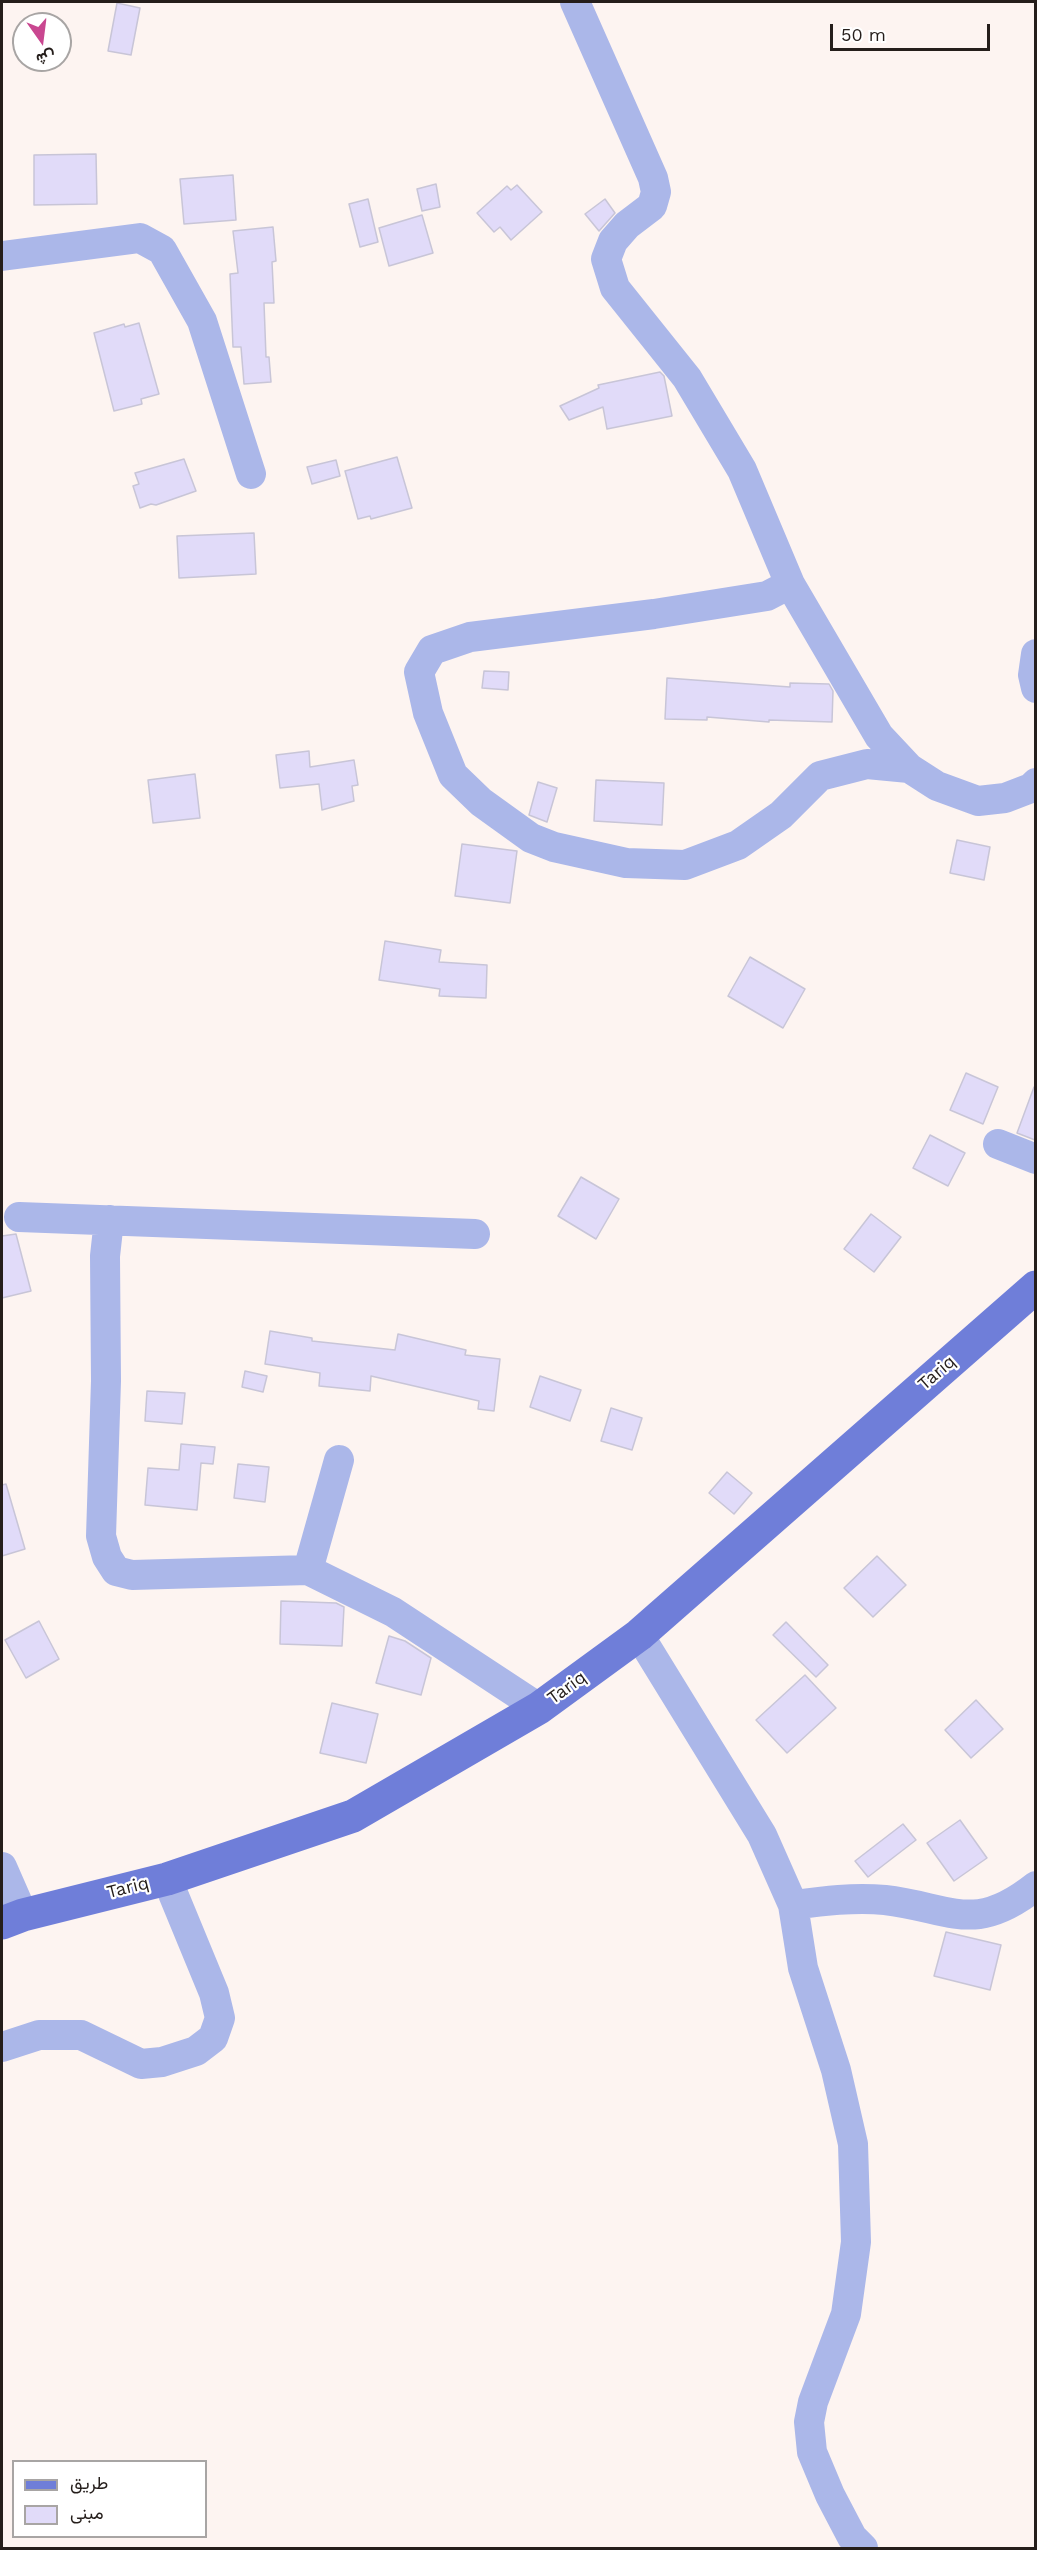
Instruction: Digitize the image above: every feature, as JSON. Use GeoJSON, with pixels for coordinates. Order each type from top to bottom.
{"type":"FeatureCollection","features":[{"type":"Feature","properties":{"kind":"main road","name":"Tariq"},"geometry":{"type":"LineString","coordinates":[[12,1919],[167,1879],[353,1816],[539,1708],[639,1635],[1035,1287]]}},
{"type":"Feature","properties":{"kind":"street"},"geometry":{"type":"LineString","coordinates":[[575,2],[653,178],[656,192],[652,206],[627,225],[614,241],[606,259],[615,288],[687,378],[742,470],[789,584],[879,736],[909,768],[937,786],[978,801],[1005,798],[1031,788],[1035,783]]}},
{"type":"Feature","properties":{"kind":"street"},"geometry":{"type":"LineString","coordinates":[[2,256],[140,238],[162,250],[202,321],[251,474]]}},
{"type":"Feature","properties":{"kind":"street"},"geometry":{"type":"LineString","coordinates":[[789,584],[767,597],[470,637],[432,650],[419,672],[428,713],[453,775],[480,802],[531,838],[554,847],[626,863],[656,866],[685,865],[738,845],[782,815],[820,776],[867,764],[909,768]]}},
{"type":"Feature","properties":{"kind":"street"},"geometry":{"type":"LineString","coordinates":[[1035,654],[1033,675],[1035,688]]}},
{"type":"Feature","properties":{"kind":"street"},"geometry":{"type":"LineString","coordinates":[[998,1144],[1035,1159]]}},
{"type":"Feature","properties":{"kind":"street"},"geometry":{"type":"LineString","coordinates":[[19,1217],[475,1234]]}},
{"type":"Feature","properties":{"kind":"street"},"geometry":{"type":"LineString","coordinates":[[109,1220],[105,1256],[106,1381],[101,1536],[107,1557],[116,1571],[132,1575],[308,1570],[393,1612],[539,1708]]}},
{"type":"Feature","properties":{"kind":"street"},"geometry":{"type":"LineString","coordinates":[[308,1570],[339,1460]]}},
{"type":"Feature","properties":{"kind":"street"},"geometry":{"type":"LineString","coordinates":[[639,1635],[762,1835],[793,1905],[803,1968],[836,2070],[853,2144],[856,2242],[846,2314],[813,2402],[809,2422],[812,2452],[852,2537],[862,2548]]}},
{"type":"Feature","properties":{"kind":"street"},"geometry":{"type":"LineString","coordinates":[[2,1867],[12,1919]]}},
{"type":"Feature","properties":{"kind":"street"},"geometry":{"type":"LineString","coordinates":[[2,2047],[39,2035],[81,2035],[141,2064],[162,2062],[196,2051],[213,2038],[220,2018],[214,1993],[167,1879]]}},
{"type":"Feature","properties":{"kind":"street"},"geometry":{"type":"LineString","coordinates":[[793,1905],[843,1899],[885,1900],[973,1916],[995,1912],[1016,1902],[1035,1886]]}},
{"type":"Feature","properties":{"kind":"building"},"geometry":{"type":"Polygon","coordinates":[[[117,3],[140,8],[131,55],[108,51],[117,3]]]}},
{"type":"Feature","properties":{"kind":"building"},"geometry":{"type":"Polygon","coordinates":[[[96,154],[97,204],[34,205],[34,155],[96,154]]]}},
{"type":"Feature","properties":{"kind":"building"},"geometry":{"type":"Polygon","coordinates":[[[233,175],[236,220],[184,224],[180,179],[233,175]]]}},
{"type":"Feature","properties":{"kind":"building"},"geometry":{"type":"Polygon","coordinates":[[[436,184],[440,207],[422,211],[417,189],[436,184]]]}},
{"type":"Feature","properties":{"kind":"building"},"geometry":{"type":"Polygon","coordinates":[[[517,185],[542,212],[511,240],[500,227],[494,232],[477,213],[507,186],[511,190],[517,185]]]}},
{"type":"Feature","properties":{"kind":"building"},"geometry":{"type":"Polygon","coordinates":[[[368,199],[378,242],[360,247],[349,204],[368,199]]]}},
{"type":"Feature","properties":{"kind":"building"},"geometry":{"type":"Polygon","coordinates":[[[605,199],[615,213],[599,231],[585,214],[605,199]]]}},
{"type":"Feature","properties":{"kind":"building"},"geometry":{"type":"Polygon","coordinates":[[[422,215],[433,253],[389,266],[379,228],[422,215]]]}},
{"type":"Feature","properties":{"kind":"building"},"geometry":{"type":"Polygon","coordinates":[[[273,227],[276,261],[272,262],[274,303],[264,303],[266,357],[269,357],[271,382],[244,384],[241,347],[233,347],[230,274],[238,273],[233,231],[273,227]]]}},
{"type":"Feature","properties":{"kind":"building"},"geometry":{"type":"Polygon","coordinates":[[[139,323],[159,394],[141,399],[142,404],[114,411],[94,333],[124,324],[125,327],[139,323]]]}},
{"type":"Feature","properties":{"kind":"building"},"geometry":{"type":"Polygon","coordinates":[[[660,372],[664,376],[672,416],[607,429],[603,407],[569,420],[560,406],[599,388],[598,385],[660,372]]]}},
{"type":"Feature","properties":{"kind":"building"},"geometry":{"type":"Polygon","coordinates":[[[397,457],[412,508],[371,519],[370,516],[358,519],[345,471],[397,457]]]}},
{"type":"Feature","properties":{"kind":"building"},"geometry":{"type":"Polygon","coordinates":[[[184,459],[196,491],[140,508],[133,486],[139,484],[135,473],[184,459]]]}},
{"type":"Feature","properties":{"kind":"building"},"geometry":{"type":"Polygon","coordinates":[[[336,460],[340,476],[312,484],[307,467],[336,460]]]}},
{"type":"Feature","properties":{"kind":"building"},"geometry":{"type":"Polygon","coordinates":[[[254,533],[256,574],[179,578],[177,536],[254,533]]]}},
{"type":"Feature","properties":{"kind":"building"},"geometry":{"type":"Polygon","coordinates":[[[484,671],[509,672],[508,690],[482,688],[484,671]]]}},
{"type":"Feature","properties":{"kind":"building"},"geometry":{"type":"Polygon","coordinates":[[[667,678],[790,687],[790,683],[829,684],[833,691],[832,722],[769,720],[769,722],[707,717],[707,720],[665,719],[667,678]]]}},
{"type":"Feature","properties":{"kind":"building"},"geometry":{"type":"Polygon","coordinates":[[[309,751],[310,767],[354,760],[358,785],[352,786],[354,801],[322,810],[319,784],[280,788],[276,755],[309,751]]]}},
{"type":"Feature","properties":{"kind":"building"},"geometry":{"type":"Polygon","coordinates":[[[195,774],[200,818],[153,823],[148,780],[195,774]]]}},
{"type":"Feature","properties":{"kind":"building"},"geometry":{"type":"Polygon","coordinates":[[[596,780],[664,783],[662,825],[594,821],[596,780]]]}},
{"type":"Feature","properties":{"kind":"building"},"geometry":{"type":"Polygon","coordinates":[[[538,782],[557,788],[547,822],[529,815],[538,782]]]}},
{"type":"Feature","properties":{"kind":"building"},"geometry":{"type":"Polygon","coordinates":[[[957,840],[990,847],[984,880],[950,873],[957,840]]]}},
{"type":"Feature","properties":{"kind":"building"},"geometry":{"type":"Polygon","coordinates":[[[462,844],[517,851],[510,903],[455,896],[462,844]]]}},
{"type":"Feature","properties":{"kind":"building"},"geometry":{"type":"Polygon","coordinates":[[[385,941],[441,950],[439,962],[487,965],[486,998],[439,996],[440,989],[379,980],[385,941]]]}},
{"type":"Feature","properties":{"kind":"building"},"geometry":{"type":"Polygon","coordinates":[[[750,957],[805,989],[783,1028],[728,996],[750,957]]]}},
{"type":"Feature","properties":{"kind":"building"},"geometry":{"type":"Polygon","coordinates":[[[966,1073],[998,1087],[983,1124],[950,1110],[966,1073]]]}},
{"type":"Feature","properties":{"kind":"building"},"geometry":{"type":"Polygon","coordinates":[[[1035,1087],[1035,1140],[1017,1133],[1035,1087]]]}},
{"type":"Feature","properties":{"kind":"building"},"geometry":{"type":"Polygon","coordinates":[[[930,1135],[965,1153],[948,1186],[913,1168],[930,1135]]]}},
{"type":"Feature","properties":{"kind":"building"},"geometry":{"type":"Polygon","coordinates":[[[581,1177],[619,1199],[596,1239],[558,1216],[581,1177]]]}},
{"type":"Feature","properties":{"kind":"building"},"geometry":{"type":"Polygon","coordinates":[[[871,1214],[901,1237],[874,1272],[844,1249],[871,1214]]]}},
{"type":"Feature","properties":{"kind":"building"},"geometry":{"type":"Polygon","coordinates":[[[16,1234],[31,1291],[2,1298],[2,1236],[16,1234]]]}},
{"type":"Feature","properties":{"kind":"building"},"geometry":{"type":"Polygon","coordinates":[[[270,1331],[312,1338],[312,1341],[395,1350],[398,1334],[466,1350],[465,1355],[500,1359],[494,1411],[478,1409],[479,1401],[371,1376],[370,1391],[319,1386],[320,1373],[265,1364],[270,1331]]]}},
{"type":"Feature","properties":{"kind":"building"},"geometry":{"type":"Polygon","coordinates":[[[245,1371],[267,1376],[263,1392],[242,1387],[245,1371]]]}},
{"type":"Feature","properties":{"kind":"building"},"geometry":{"type":"Polygon","coordinates":[[[540,1376],[581,1390],[570,1421],[530,1407],[540,1376]]]}},
{"type":"Feature","properties":{"kind":"building"},"geometry":{"type":"Polygon","coordinates":[[[147,1391],[185,1393],[182,1424],[145,1421],[147,1391]]]}},
{"type":"Feature","properties":{"kind":"building"},"geometry":{"type":"Polygon","coordinates":[[[611,1408],[642,1418],[632,1450],[601,1441],[611,1408]]]}},
{"type":"Feature","properties":{"kind":"building"},"geometry":{"type":"Polygon","coordinates":[[[181,1444],[215,1447],[213,1464],[201,1463],[197,1510],[145,1505],[148,1468],[179,1470],[181,1444]]]}},
{"type":"Feature","properties":{"kind":"building"},"geometry":{"type":"Polygon","coordinates":[[[238,1464],[269,1467],[265,1502],[234,1498],[238,1464]]]}},
{"type":"Feature","properties":{"kind":"building"},"geometry":{"type":"Polygon","coordinates":[[[727,1472],[752,1493],[734,1514],[709,1493],[727,1472]]]}},
{"type":"Feature","properties":{"kind":"building"},"geometry":{"type":"Polygon","coordinates":[[[6,1484],[25,1549],[2,1556],[2,1485],[6,1484]]]}},
{"type":"Feature","properties":{"kind":"building"},"geometry":{"type":"Polygon","coordinates":[[[877,1556],[906,1585],[873,1617],[844,1588],[877,1556]]]}},
{"type":"Feature","properties":{"kind":"building"},"geometry":{"type":"Polygon","coordinates":[[[281,1601],[336,1603],[344,1607],[342,1646],[280,1644],[281,1601]]]}},
{"type":"Feature","properties":{"kind":"building"},"geometry":{"type":"Polygon","coordinates":[[[39,1621],[59,1659],[26,1678],[5,1640],[39,1621]]]}},
{"type":"Feature","properties":{"kind":"building"},"geometry":{"type":"Polygon","coordinates":[[[786,1622],[828,1665],[816,1677],[773,1635],[786,1622]]]}},
{"type":"Feature","properties":{"kind":"building"},"geometry":{"type":"Polygon","coordinates":[[[389,1636],[405,1641],[431,1658],[421,1695],[376,1683],[389,1636]]]}},
{"type":"Feature","properties":{"kind":"building"},"geometry":{"type":"Polygon","coordinates":[[[805,1675],[836,1708],[787,1753],[756,1720],[805,1675]]]}},
{"type":"Feature","properties":{"kind":"building"},"geometry":{"type":"Polygon","coordinates":[[[976,1700],[1003,1729],[971,1758],[945,1730],[976,1700]]]}},
{"type":"Feature","properties":{"kind":"building"},"geometry":{"type":"Polygon","coordinates":[[[332,1703],[378,1714],[366,1763],[320,1753],[332,1703]]]}},
{"type":"Feature","properties":{"kind":"building"},"geometry":{"type":"Polygon","coordinates":[[[960,1820],[987,1858],[954,1881],[927,1843],[960,1820]]]}},
{"type":"Feature","properties":{"kind":"building"},"geometry":{"type":"Polygon","coordinates":[[[903,1824],[916,1840],[868,1877],[855,1861],[903,1824]]]}},
{"type":"Feature","properties":{"kind":"building"},"geometry":{"type":"Polygon","coordinates":[[[946,1932],[1001,1945],[990,1990],[934,1976],[946,1932]]]}}]}
